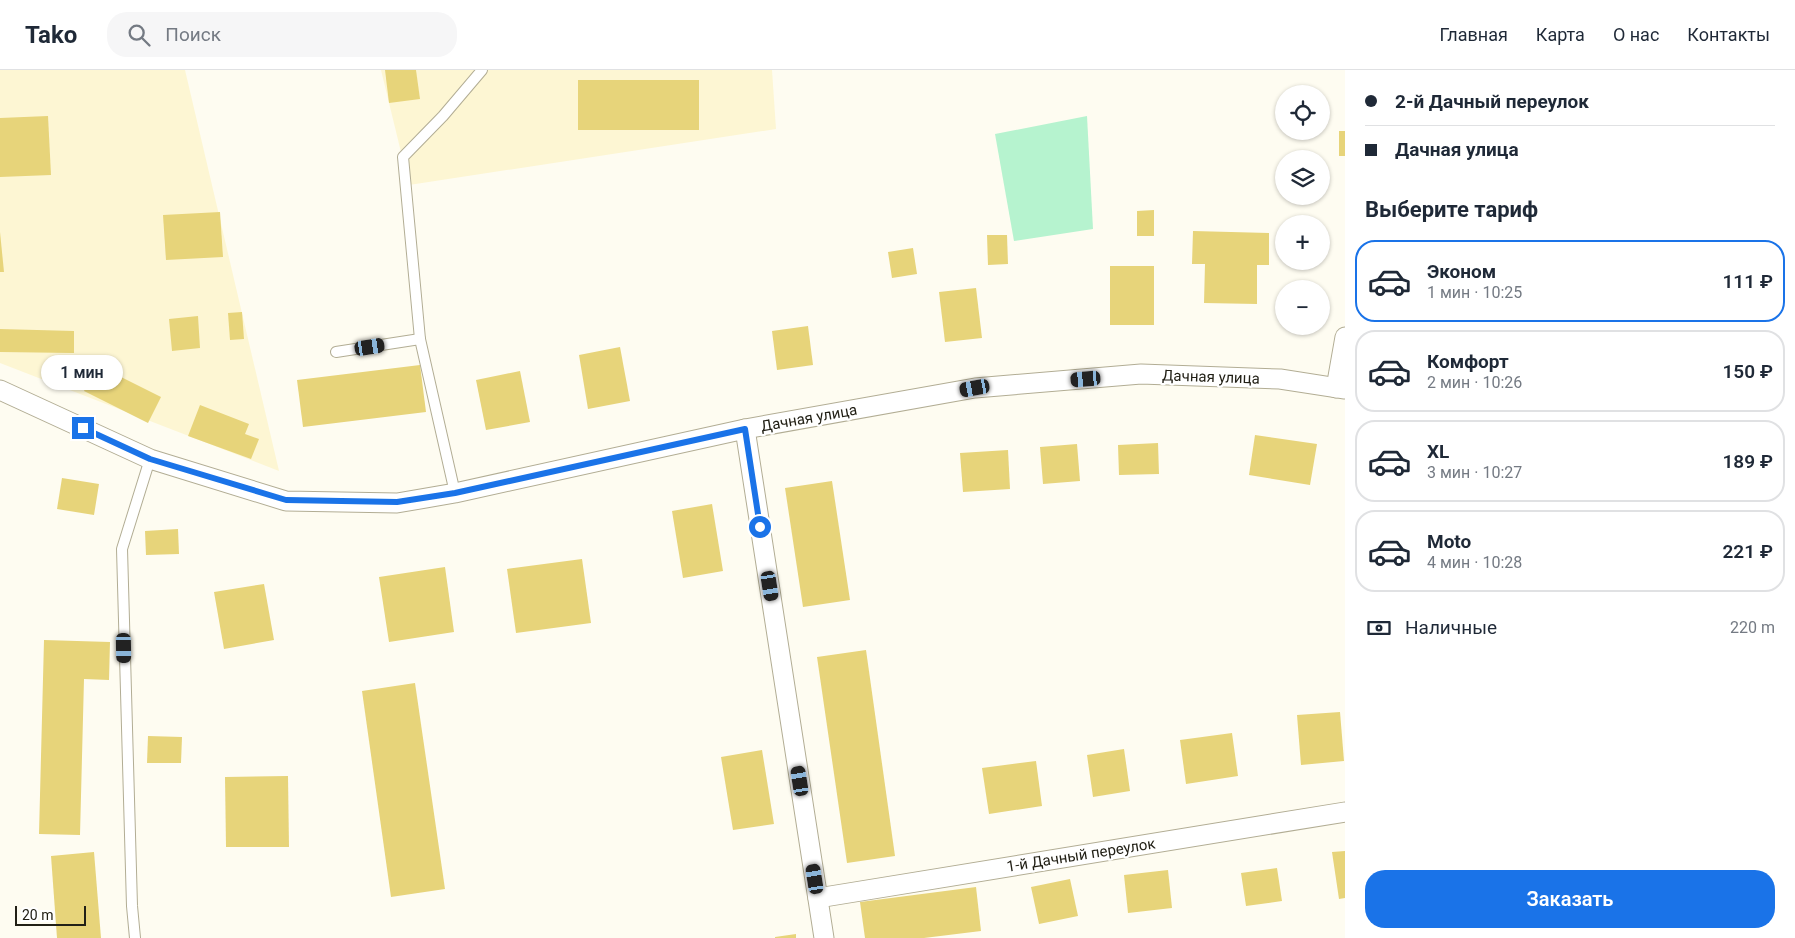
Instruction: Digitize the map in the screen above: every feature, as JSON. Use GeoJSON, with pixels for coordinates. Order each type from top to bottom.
{"type":"FeatureCollection","features":[{"type":"Feature","properties":{"kind":"street"},"geometry":{"type":"LineString","coordinates":[[1340,388],[1345,338]]}},
{"type":"Feature","properties":{"kind":"street","name":"Дачная улица"},"geometry":{"type":"LineString","coordinates":[[0,390],[150,459],[286,500],[397,502],[455,493],[745,429],[975,388],[1141,374],[1280,379],[1340,388]]}},
{"type":"Feature","properties":{"kind":"street"},"geometry":{"type":"LineString","coordinates":[[745,429],[824,938]]}},
{"type":"Feature","properties":{"kind":"street","name":"1-й Дачный переулок"},"geometry":{"type":"LineString","coordinates":[[818,898],[1345,812]]}},
{"type":"Feature","properties":{"kind":"lane"},"geometry":{"type":"LineString","coordinates":[[455,493],[420,339],[403,157],[443,116],[482,70]]}},
{"type":"Feature","properties":{"kind":"lane"},"geometry":{"type":"LineString","coordinates":[[336,352],[420,339]]}},
{"type":"Feature","properties":{"kind":"lane"},"geometry":{"type":"LineString","coordinates":[[135,938],[132,906],[122,549],[150,459]]}},
{"type":"Feature","properties":{"kind":"shaded area"},"geometry":{"type":"Polygon","coordinates":[[[0,70],[185,70],[279,471],[0,363],[0,70]]]}},
{"type":"Feature","properties":{"kind":"shaded area"},"geometry":{"type":"Polygon","coordinates":[[[381,70],[772,70],[776,129],[409,185],[381,70]]]}},
{"type":"Feature","properties":{"kind":"green space"},"geometry":{"type":"Polygon","coordinates":[[[1087,116],[1093,229],[1014,241],[995,134],[1087,116]]]}},
{"type":"Feature","properties":{"kind":"building"},"geometry":{"type":"Polygon","coordinates":[[[385,70],[416,70],[420,99],[389,103],[385,70]]]}},
{"type":"Feature","properties":{"kind":"building"},"geometry":{"type":"Polygon","coordinates":[[[578,80],[699,80],[699,130],[578,130],[578,80]]]}},
{"type":"Feature","properties":{"kind":"building"},"geometry":{"type":"Polygon","coordinates":[[[48,116],[51,175],[0,177],[0,118],[48,116]]]}},
{"type":"Feature","properties":{"kind":"building"},"geometry":{"type":"Polygon","coordinates":[[[1339,131],[1345,131],[1345,156],[1339,156],[1339,131]]]}},
{"type":"Feature","properties":{"kind":"building"},"geometry":{"type":"Polygon","coordinates":[[[1154,210],[1154,236],[1137,236],[1137,211],[1154,210]]]}},
{"type":"Feature","properties":{"kind":"building"},"geometry":{"type":"Polygon","coordinates":[[[220,212],[223,257],[166,260],[163,215],[220,212]]]}},
{"type":"Feature","properties":{"kind":"building"},"geometry":{"type":"Polygon","coordinates":[[[1193,231],[1269,233],[1269,265],[1257,265],[1257,304],[1204,303],[1205,264],[1192,264],[1193,231]]]}},
{"type":"Feature","properties":{"kind":"building"},"geometry":{"type":"Polygon","coordinates":[[[0,232],[4,272],[0,272],[0,232]]]}},
{"type":"Feature","properties":{"kind":"building"},"geometry":{"type":"Polygon","coordinates":[[[987,235],[1007,235],[1008,264],[988,265],[987,235]]]}},
{"type":"Feature","properties":{"kind":"building"},"geometry":{"type":"Polygon","coordinates":[[[913,248],[917,274],[892,278],[888,252],[913,248]]]}},
{"type":"Feature","properties":{"kind":"building"},"geometry":{"type":"Polygon","coordinates":[[[1110,266],[1154,266],[1154,325],[1110,325],[1110,266]]]}},
{"type":"Feature","properties":{"kind":"building"},"geometry":{"type":"Polygon","coordinates":[[[976,288],[982,338],[945,342],[939,292],[976,288]]]}},
{"type":"Feature","properties":{"kind":"building"},"geometry":{"type":"Polygon","coordinates":[[[242,312],[244,339],[230,340],[228,313],[242,312]]]}},
{"type":"Feature","properties":{"kind":"building"},"geometry":{"type":"Polygon","coordinates":[[[198,316],[200,348],[172,351],[169,319],[198,316]]]}},
{"type":"Feature","properties":{"kind":"building"},"geometry":{"type":"Polygon","coordinates":[[[808,326],[813,365],[777,370],[772,331],[808,326]]]}},
{"type":"Feature","properties":{"kind":"building"},"geometry":{"type":"Polygon","coordinates":[[[0,329],[74,331],[74,353],[0,352],[0,329]]]}},
{"type":"Feature","properties":{"kind":"building"},"geometry":{"type":"Polygon","coordinates":[[[620,347],[630,401],[588,409],[579,355],[620,347]]]}},
{"type":"Feature","properties":{"kind":"building"},"geometry":{"type":"Polygon","coordinates":[[[97,365],[161,397],[148,423],[84,391],[97,365]]]}},
{"type":"Feature","properties":{"kind":"building"},"geometry":{"type":"Polygon","coordinates":[[[420,365],[426,412],[303,427],[297,380],[420,365]]]}},
{"type":"Feature","properties":{"kind":"building"},"geometry":{"type":"Polygon","coordinates":[[[520,371],[530,422],[486,430],[476,380],[520,371]]]}},
{"type":"Feature","properties":{"kind":"building"},"geometry":{"type":"Polygon","coordinates":[[[200,405],[249,424],[245,434],[259,439],[251,459],[188,436],[200,405]]]}},
{"type":"Feature","properties":{"kind":"building"},"geometry":{"type":"Polygon","coordinates":[[[1255,435],[1317,444],[1310,485],[1249,475],[1255,435]]]}},
{"type":"Feature","properties":{"kind":"building"},"geometry":{"type":"Polygon","coordinates":[[[1158,443],[1159,474],[1119,475],[1118,445],[1158,443]]]}},
{"type":"Feature","properties":{"kind":"building"},"geometry":{"type":"Polygon","coordinates":[[[1077,444],[1080,481],[1043,484],[1040,447],[1077,444]]]}},
{"type":"Feature","properties":{"kind":"building"},"geometry":{"type":"Polygon","coordinates":[[[1008,450],[1010,489],[963,492],[960,453],[1008,450]]]}},
{"type":"Feature","properties":{"kind":"building"},"geometry":{"type":"Polygon","coordinates":[[[62,478],[99,484],[94,515],[57,509],[62,478]]]}},
{"type":"Feature","properties":{"kind":"building"},"geometry":{"type":"Polygon","coordinates":[[[832,481],[850,600],[803,607],[785,488],[832,481]]]}},
{"type":"Feature","properties":{"kind":"building"},"geometry":{"type":"Polygon","coordinates":[[[712,504],[723,571],[683,578],[672,511],[712,504]]]}},
{"type":"Feature","properties":{"kind":"building"},"geometry":{"type":"Polygon","coordinates":[[[178,529],[179,554],[146,555],[145,531],[178,529]]]}},
{"type":"Feature","properties":{"kind":"building"},"geometry":{"type":"Polygon","coordinates":[[[582,559],[591,623],[516,633],[507,569],[582,559]]]}},
{"type":"Feature","properties":{"kind":"building"},"geometry":{"type":"Polygon","coordinates":[[[445,567],[454,632],[389,642],[379,577],[445,567]]]}},
{"type":"Feature","properties":{"kind":"building"},"geometry":{"type":"Polygon","coordinates":[[[264,584],[274,640],[224,649],[214,592],[264,584]]]}},
{"type":"Feature","properties":{"kind":"building"},"geometry":{"type":"Polygon","coordinates":[[[44,640],[110,642],[109,680],[84,679],[80,835],[39,834],[44,640]]]}},
{"type":"Feature","properties":{"kind":"building"},"geometry":{"type":"Polygon","coordinates":[[[866,650],[895,856],[847,863],[817,657],[866,650]]]}},
{"type":"Feature","properties":{"kind":"building"},"geometry":{"type":"Polygon","coordinates":[[[415,683],[445,889],[391,897],[362,691],[415,683]]]}},
{"type":"Feature","properties":{"kind":"building"},"geometry":{"type":"Polygon","coordinates":[[[1340,712],[1344,761],[1301,765],[1297,715],[1340,712]]]}},
{"type":"Feature","properties":{"kind":"building"},"geometry":{"type":"Polygon","coordinates":[[[1232,733],[1238,776],[1186,784],[1180,740],[1232,733]]]}},
{"type":"Feature","properties":{"kind":"building"},"geometry":{"type":"Polygon","coordinates":[[[148,736],[182,737],[181,763],[147,763],[148,736]]]}},
{"type":"Feature","properties":{"kind":"building"},"geometry":{"type":"Polygon","coordinates":[[[1124,749],[1130,791],[1093,797],[1087,755],[1124,749]]]}},
{"type":"Feature","properties":{"kind":"building"},"geometry":{"type":"Polygon","coordinates":[[[762,750],[774,824],[733,830],[721,757],[762,750]]]}},
{"type":"Feature","properties":{"kind":"building"},"geometry":{"type":"Polygon","coordinates":[[[1036,761],[1042,806],[989,814],[982,768],[1036,761]]]}},
{"type":"Feature","properties":{"kind":"building"},"geometry":{"type":"Polygon","coordinates":[[[288,776],[289,847],[226,847],[225,777],[288,776]]]}},
{"type":"Feature","properties":{"kind":"building"},"geometry":{"type":"Polygon","coordinates":[[[1345,851],[1345,898],[1339,899],[1332,852],[1345,851]]]}},
{"type":"Feature","properties":{"kind":"building"},"geometry":{"type":"Polygon","coordinates":[[[94,852],[101,938],[57,938],[51,856],[94,852]]]}},
{"type":"Feature","properties":{"kind":"building"},"geometry":{"type":"Polygon","coordinates":[[[1277,868],[1282,901],[1246,906],[1241,873],[1277,868]]]}},
{"type":"Feature","properties":{"kind":"building"},"geometry":{"type":"Polygon","coordinates":[[[1168,870],[1172,908],[1128,913],[1124,875],[1168,870]]]}},
{"type":"Feature","properties":{"kind":"building"},"geometry":{"type":"Polygon","coordinates":[[[1070,879],[1078,916],[1039,924],[1031,887],[1070,879]]]}},
{"type":"Feature","properties":{"kind":"building"},"geometry":{"type":"Polygon","coordinates":[[[976,887],[981,931],[924,938],[865,938],[860,902],[976,887]]]}},
{"type":"Feature","properties":{"kind":"building"},"geometry":{"type":"Polygon","coordinates":[[[796,934],[796,938],[775,938],[775,937],[796,934]]]}},
{"type":"Feature","properties":{"kind":"route"},"geometry":{"type":"LineString","coordinates":[[83,428],[150,459],[286,500],[397,502],[455,493],[745,429],[760,527]]}}]}
